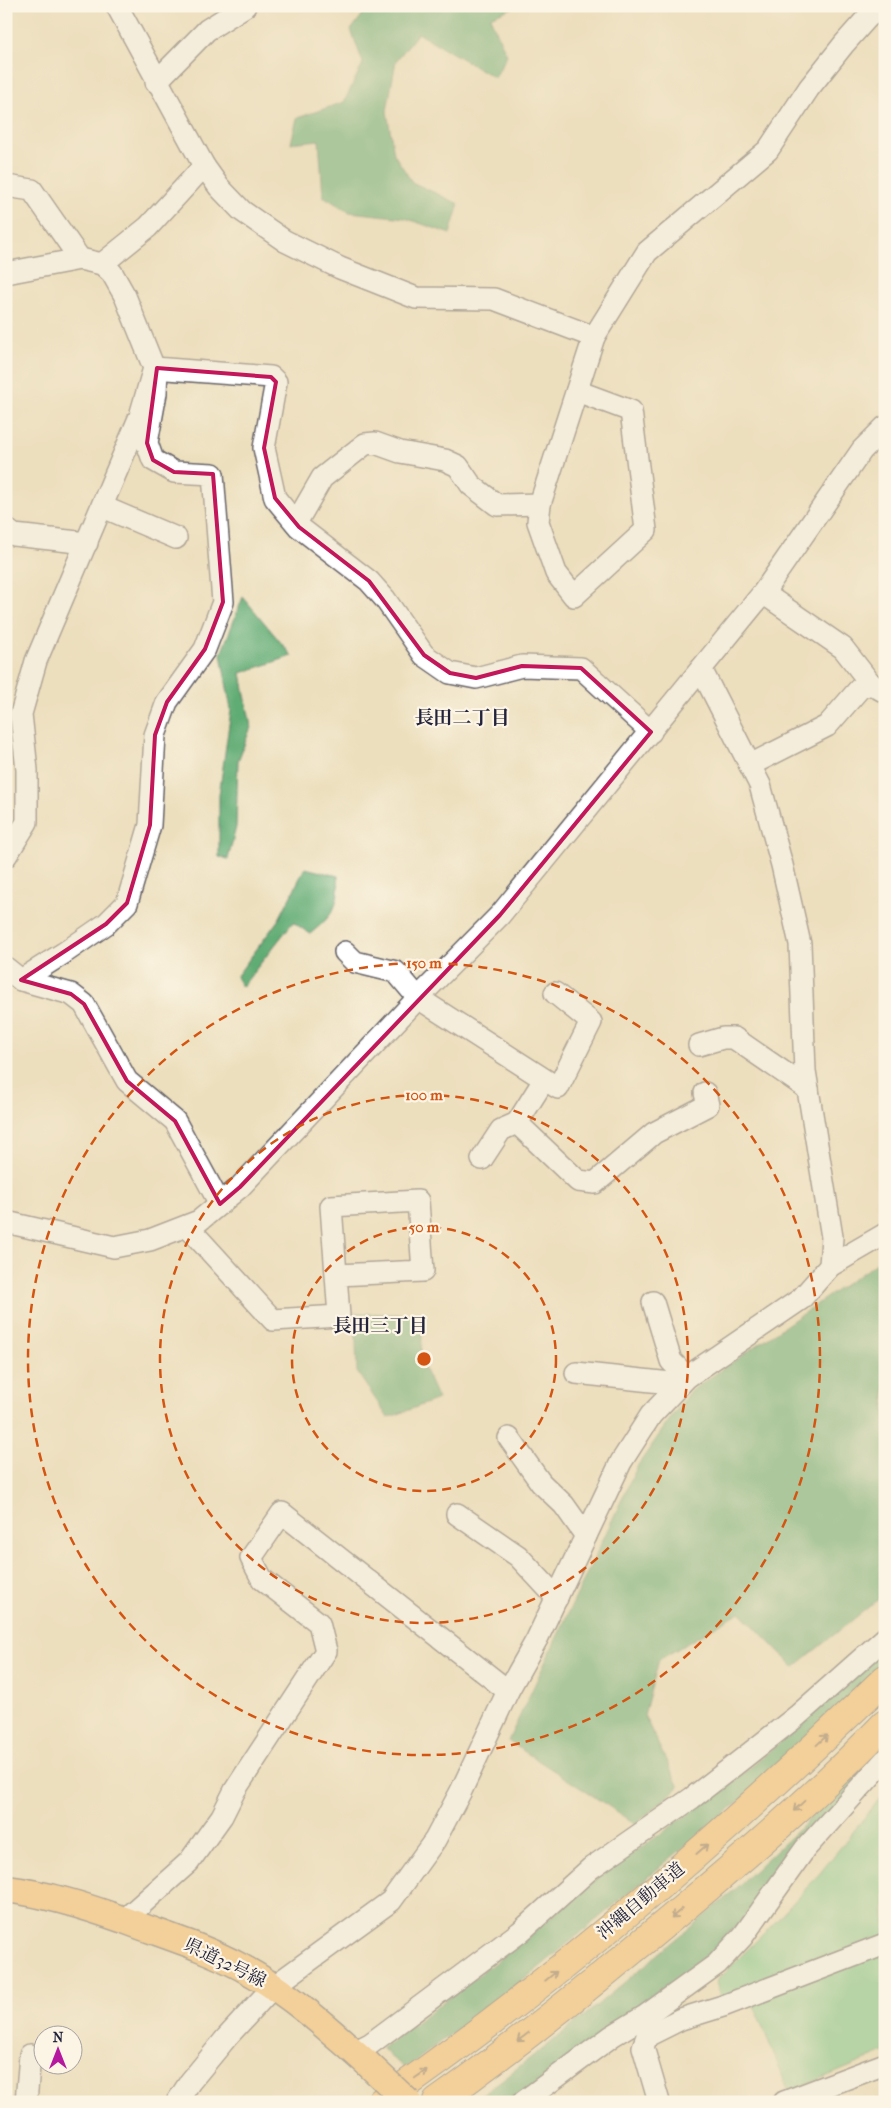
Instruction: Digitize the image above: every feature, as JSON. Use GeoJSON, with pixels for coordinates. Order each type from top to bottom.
{"type":"FeatureCollection","features":[{"type":"Feature","properties":{"kind":"highway","name":"沖縄自動車道"},"geometry":{"type":"LineString","coordinates":[[381,2102],[439,2062],[552,1976],[631,1910],[733,1823],[885,1679]]}},
{"type":"Feature","properties":{"kind":"highway","name":"沖縄自動車道"},"geometry":{"type":"LineString","coordinates":[[437,2102],[552,2016],[664,1925],[754,1848],[885,1724]]}},
{"type":"Feature","properties":{"kind":"main road","name":"県道32号線"},"geometry":{"type":"LineString","coordinates":[[6,1889],[60,1899],[94,1909],[210,1952],[241,1967],[273,1987],[361,2058],[408,2102]]}},
{"type":"Feature","properties":{"kind":"street"},"geometry":{"type":"LineString","coordinates":[[117,6],[156,82],[204,166],[219,187],[242,211],[284,241],[340,268],[416,298],[494,299],[594,337]]}},
{"type":"Feature","properties":{"kind":"street"},"geometry":{"type":"LineString","coordinates":[[156,82],[207,30],[245,6]]}},
{"type":"Feature","properties":{"kind":"street"},"geometry":{"type":"LineString","coordinates":[[576,391],[631,411],[646,530],[574,596],[556,574],[538,522],[540,504],[576,391],[594,337],[647,252],[768,150],[809,88],[844,44],[868,17],[884,6]]}},
{"type":"Feature","properties":{"kind":"street"},"geometry":{"type":"LineString","coordinates":[[102,264],[148,226],[204,166]]}},
{"type":"Feature","properties":{"kind":"street"},"geometry":{"type":"LineString","coordinates":[[6,186],[32,190],[80,259]]}},
{"type":"Feature","properties":{"kind":"street"},"geometry":{"type":"LineString","coordinates":[[6,273],[80,259],[102,264],[112,273],[125,296],[155,368],[156,393],[147,443],[153,460],[174,472],[213,474],[223,602],[205,649],[167,702],[155,735],[150,825],[127,903],[106,924],[64,953],[13,974]]}},
{"type":"Feature","properties":{"kind":"street"},"geometry":{"type":"LineString","coordinates":[[6,856],[27,822],[27,770],[21,714],[36,661],[88,543],[140,416],[155,368]]}},
{"type":"Feature","properties":{"kind":"street"},"geometry":{"type":"LineString","coordinates":[[155,368],[271,377],[276,382],[264,448],[275,498],[296,523],[369,581],[385,599],[424,655],[450,673],[476,678],[522,666],[580,668],[651,732]]}},
{"type":"Feature","properties":{"kind":"street"},"geometry":{"type":"LineString","coordinates":[[6,1222],[114,1248],[150,1240],[187,1226],[199,1220],[240,1187],[418,998],[500,915],[763,593],[862,450],[885,427]]}},
{"type":"Feature","properties":{"kind":"street"},"geometry":{"type":"LineString","coordinates":[[296,523],[322,478],[366,444],[376,443],[400,452],[445,460],[458,466],[471,485],[498,505],[540,504]]}},
{"type":"Feature","properties":{"kind":"street"},"geometry":{"type":"LineString","coordinates":[[103,506],[176,538]]}},
{"type":"Feature","properties":{"kind":"street"},"geometry":{"type":"LineString","coordinates":[[6,529],[14,535],[88,543]]}},
{"type":"Feature","properties":{"kind":"street"},"geometry":{"type":"LineString","coordinates":[[763,593],[843,648],[878,688]]}},
{"type":"Feature","properties":{"kind":"street"},"geometry":{"type":"LineString","coordinates":[[701,669],[760,785],[800,944],[805,1071],[832,1237],[830,1266]]}},
{"type":"Feature","properties":{"kind":"street"},"geometry":{"type":"LineString","coordinates":[[750,765],[827,726],[860,688],[878,688]]}},
{"type":"Feature","properties":{"kind":"street"},"geometry":{"type":"LineString","coordinates":[[345,952],[356,962],[396,972],[418,998],[558,1088],[591,1022],[555,994]]}},
{"type":"Feature","properties":{"kind":"street"},"geometry":{"type":"LineString","coordinates":[[13,974],[71,994],[84,1004],[127,1080],[175,1122],[220,1204]]}},
{"type":"Feature","properties":{"kind":"street"},"geometry":{"type":"LineString","coordinates":[[699,1046],[723,1038],[734,1038],[808,1089]]}},
{"type":"Feature","properties":{"kind":"street"},"geometry":{"type":"LineString","coordinates":[[482,1159],[501,1130],[517,1123],[544,1080]]}},
{"type":"Feature","properties":{"kind":"street"},"geometry":{"type":"LineString","coordinates":[[517,1123],[578,1180],[595,1183],[654,1134],[708,1104],[705,1092]]}},
{"type":"Feature","properties":{"kind":"street"},"geometry":{"type":"LineString","coordinates":[[187,1226],[274,1320],[339,1316],[331,1206],[418,1201],[423,1271],[337,1275]]}},
{"type":"Feature","properties":{"kind":"street"},"geometry":{"type":"LineString","coordinates":[[177,2102],[190,2082],[227,2037],[273,1987],[391,1901],[434,1840],[461,1791],[508,1690],[537,1639],[626,1454],[651,1415],[683,1380],[801,1299],[830,1266],[885,1234]]}},
{"type":"Feature","properties":{"kind":"street"},"geometry":{"type":"LineString","coordinates":[[653,1302],[671,1361],[683,1380]]}},
{"type":"Feature","properties":{"kind":"street"},"geometry":{"type":"LineString","coordinates":[[576,1372],[683,1380]]}},
{"type":"Feature","properties":{"kind":"street"},"geometry":{"type":"LineString","coordinates":[[509,1438],[541,1483],[564,1505],[586,1536]]}},
{"type":"Feature","properties":{"kind":"street"},"geometry":{"type":"LineString","coordinates":[[124,1920],[189,1862],[222,1816],[235,1790],[326,1651],[319,1623],[262,1580],[251,1558],[282,1513],[508,1690]]}},
{"type":"Feature","properties":{"kind":"street"},"geometry":{"type":"LineString","coordinates":[[457,1514],[518,1556],[557,1598]]}},
{"type":"Feature","properties":{"kind":"street"},"geometry":{"type":"LineString","coordinates":[[361,2058],[370,2044],[520,1932],[591,1868],[692,1798],[797,1716],[885,1638]]}},
{"type":"Feature","properties":{"kind":"street"},"geometry":{"type":"LineString","coordinates":[[524,2102],[612,2036],[717,1964],[743,1936],[805,1849],[885,1760]]}},
{"type":"Feature","properties":{"kind":"street"},"geometry":{"type":"LineString","coordinates":[[659,2102],[643,2046],[648,2036],[682,2019],[723,2006],[885,1944]]}},
{"type":"Feature","properties":{"kind":"street"},"geometry":{"type":"LineString","coordinates":[[671,1996],[682,2019]]}},
{"type":"Feature","properties":{"kind":"street"},"geometry":{"type":"LineString","coordinates":[[26,2102],[30,2055]]}},
{"type":"Feature","properties":{"kind":"street"},"geometry":{"type":"LineString","coordinates":[[784,2102],[885,2064]]}},
{"type":"Feature","properties":{"kind":"highlighted area"},"geometry":{"type":"Polygon","coordinates":[[[157,368],[271,377],[276,382],[264,448],[275,498],[299,527],[369,581],[424,655],[450,673],[476,678],[522,666],[581,668],[651,732],[500,915],[240,1187],[220,1204],[175,1121],[127,1081],[84,1004],[71,994],[21,980],[106,924],[127,903],[150,825],[155,735],[167,702],[205,649],[223,602],[213,474],[174,472],[153,460],[147,443],[157,368]]]}},
{"type":"Feature","properties":{"kind":"green space"},"geometry":{"type":"Polygon","coordinates":[[[369,6],[517,6],[490,17],[507,55],[495,78],[418,33],[396,61],[387,111],[394,154],[412,182],[459,204],[450,234],[405,218],[349,212],[323,196],[319,140],[291,143],[297,118],[344,102],[363,63],[351,30],[369,6]]]}},
{"type":"Feature","properties":{"kind":"green space"},"geometry":{"type":"Polygon","coordinates":[[[243,597],[292,656],[241,673],[251,727],[238,761],[236,827],[228,859],[219,857],[219,795],[231,710],[221,654],[243,597]]]}},
{"type":"Feature","properties":{"kind":"green space"},"geometry":{"type":"Polygon","coordinates":[[[305,868],[338,876],[338,895],[333,910],[310,934],[293,922],[242,987],[236,977],[279,919],[305,868]]]}},
{"type":"Feature","properties":{"kind":"green space"},"geometry":{"type":"Polygon","coordinates":[[[885,1257],[885,1594],[794,1667],[740,1612],[659,1660],[644,1715],[679,1787],[636,1824],[508,1741],[638,1465],[689,1392],[885,1257]]]}},
{"type":"Feature","properties":{"kind":"green space"},"geometry":{"type":"Polygon","coordinates":[[[355,1313],[423,1315],[421,1361],[438,1399],[388,1418],[357,1372],[355,1313]]]}},
{"type":"Feature","properties":{"kind":"green space"},"geometry":{"type":"Polygon","coordinates":[[[885,1648],[885,1664],[847,1703],[743,1798],[535,1971],[405,2069],[382,2048],[514,1948],[598,1878],[727,1787],[792,1732],[885,1648]]]}},
{"type":"Feature","properties":{"kind":"green space"},"geometry":{"type":"Polygon","coordinates":[[[885,1748],[885,1755],[752,1910],[707,1956],[651,2001],[513,2102],[473,2102],[578,2021],[723,1900],[885,1748]]]}},
{"type":"Feature","properties":{"kind":"green space"},"geometry":{"type":"Polygon","coordinates":[[[885,1792],[885,2052],[789,2092],[748,1991],[720,1999],[716,1981],[778,1919],[820,1873],[885,1792]]]}},
{"type":"Feature","properties":{"kind":"district","name":"長田二丁目"},"geometry":{"type":"Point","coordinates":[462,718]}},
{"type":"Feature","properties":{"kind":"district","name":"長田三丁目"},"geometry":{"type":"Point","coordinates":[380,1326]}}]}
